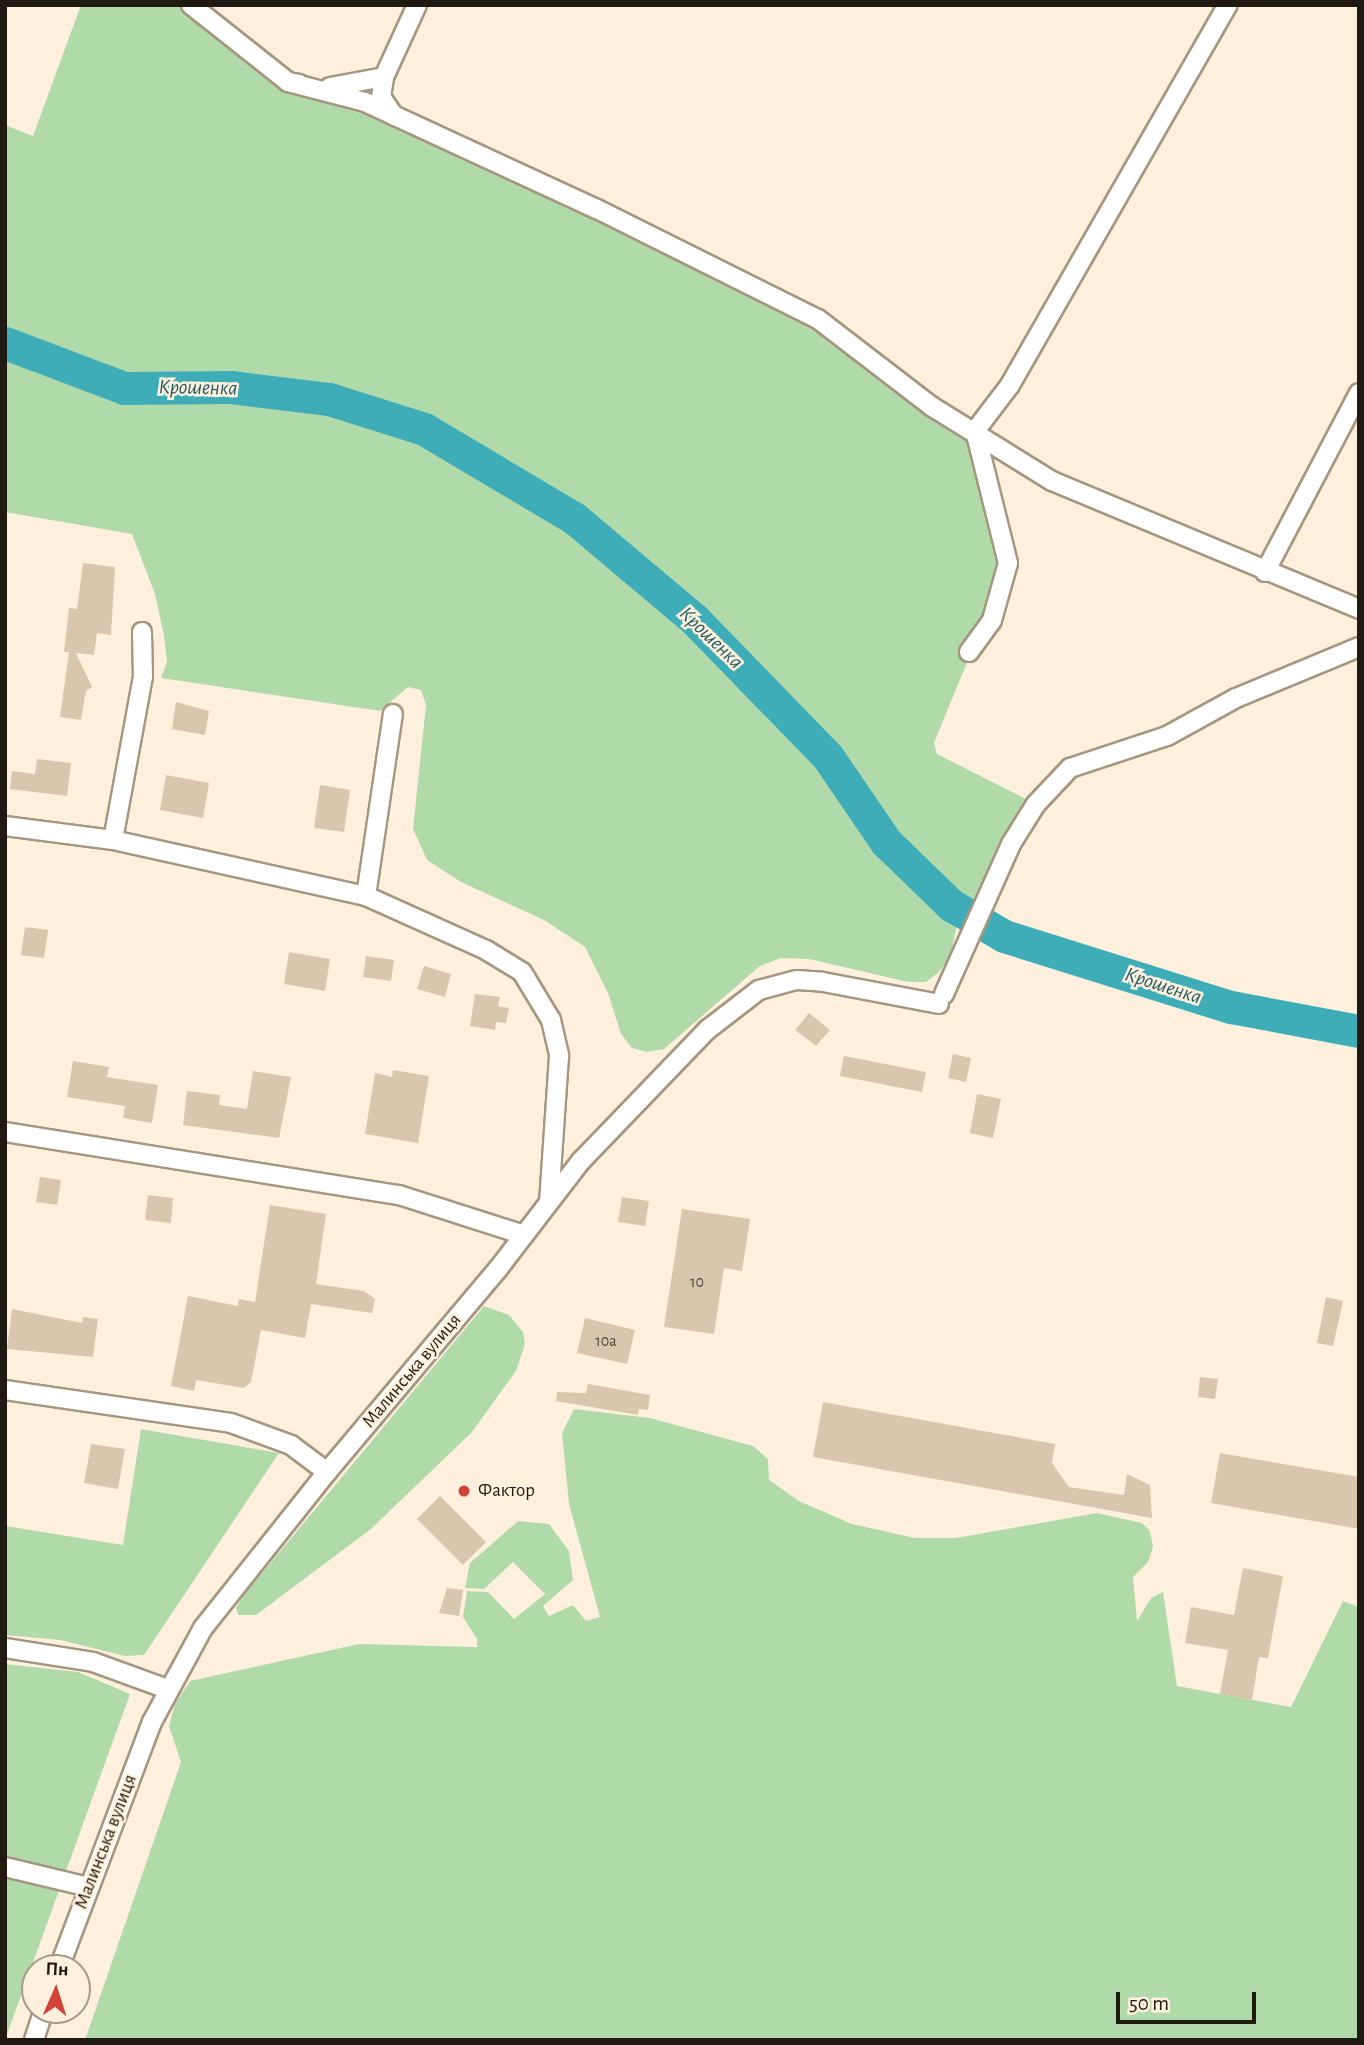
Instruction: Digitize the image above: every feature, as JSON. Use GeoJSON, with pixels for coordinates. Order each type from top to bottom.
{"type":"FeatureCollection","features":[{"type":"Feature","properties":{"kind":"street"},"geometry":{"type":"LineString","coordinates":[[191,5],[288,82],[320,87],[351,86],[384,77]]}},
{"type":"Feature","properties":{"kind":"street"},"geometry":{"type":"LineString","coordinates":[[394,116],[382,97],[384,77],[418,5]]}},
{"type":"Feature","properties":{"kind":"street"},"geometry":{"type":"LineString","coordinates":[[975,431],[1010,385],[1228,5]]}},
{"type":"Feature","properties":{"kind":"street"},"geometry":{"type":"LineString","coordinates":[[320,87],[394,116],[597,209],[818,319],[930,406],[975,431],[1052,481],[1359,609]]}},
{"type":"Feature","properties":{"kind":"street"},"geometry":{"type":"LineString","coordinates":[[1265,572],[1359,393]]}},
{"type":"Feature","properties":{"kind":"street"},"geometry":{"type":"LineString","coordinates":[[969,652],[992,620],[1008,563],[975,431]]}},
{"type":"Feature","properties":{"kind":"street"},"geometry":{"type":"LineString","coordinates":[[113,840],[143,677],[142,632]]}},
{"type":"Feature","properties":{"kind":"street","name":"Малинська вулиця"},"geometry":{"type":"LineString","coordinates":[[64,1954],[167,1689],[225,1598],[549,1202],[658,1079],[707,1030],[759,990],[797,980],[941,999],[1011,844],[1036,804],[1070,768],[1167,736],[1236,698],[1359,647]]}},
{"type":"Feature","properties":{"kind":"street"},"geometry":{"type":"LineString","coordinates":[[366,896],[393,714]]}},
{"type":"Feature","properties":{"kind":"street"},"geometry":{"type":"LineString","coordinates":[[5,826],[113,840],[366,896],[486,950],[522,972],[541,998],[551,1020],[560,1082],[549,1202]]}},
{"type":"Feature","properties":{"kind":"street"},"geometry":{"type":"LineString","coordinates":[[5,1132],[399,1195],[524,1235]]}},
{"type":"Feature","properties":{"kind":"street"},"geometry":{"type":"LineString","coordinates":[[5,1390],[231,1423],[291,1445],[327,1472]]}},
{"type":"Feature","properties":{"kind":"street"},"geometry":{"type":"LineString","coordinates":[[5,1648],[93,1662],[167,1689]]}},
{"type":"Feature","properties":{"kind":"street"},"geometry":{"type":"LineString","coordinates":[[5,1867],[89,1887]]}},
{"type":"Feature","properties":{"kind":"green space"},"geometry":{"type":"Polygon","coordinates":[[[81,5],[191,5],[288,82],[319,87],[818,319],[975,431],[1008,563],[934,743],[937,754],[1036,804],[979,922],[952,906],[956,929],[950,958],[939,972],[926,982],[908,982],[809,959],[781,958],[760,966],[664,1049],[647,1052],[632,1048],[621,1034],[608,993],[585,947],[544,920],[461,882],[427,860],[413,829],[426,705],[421,690],[408,687],[380,711],[161,678],[167,661],[164,636],[155,594],[132,534],[5,512],[5,125],[33,136],[81,5]]]}},
{"type":"Feature","properties":{"kind":"green space"},"geometry":{"type":"Polygon","coordinates":[[[484,1306],[509,1315],[523,1332],[525,1344],[516,1371],[472,1432],[371,1529],[256,1615],[238,1615],[236,1608],[243,1596],[484,1306]]]}},
{"type":"Feature","properties":{"kind":"green space"},"geometry":{"type":"Polygon","coordinates":[[[574,1409],[650,1418],[753,1446],[768,1459],[769,1480],[799,1501],[852,1524],[915,1538],[956,1538],[1097,1513],[1142,1523],[1150,1531],[1153,1547],[1148,1562],[1133,1577],[1137,1621],[1151,1598],[1163,1592],[1177,1686],[1291,1707],[1343,1601],[1359,1607],[1359,2040],[85,2040],[181,1762],[169,1726],[175,1704],[190,1681],[359,1644],[477,1647],[477,1639],[463,1617],[467,1591],[488,1592],[514,1619],[545,1594],[513,1562],[484,1589],[465,1588],[470,1563],[518,1521],[549,1524],[569,1551],[573,1580],[543,1606],[549,1616],[573,1605],[586,1621],[600,1617],[569,1504],[562,1433],[574,1409]]]}},
{"type":"Feature","properties":{"kind":"green space"},"geometry":{"type":"Polygon","coordinates":[[[141,1429],[279,1453],[144,1655],[125,1656],[60,1640],[5,1635],[5,1526],[123,1545],[141,1429]]]}},
{"type":"Feature","properties":{"kind":"green space"},"geometry":{"type":"Polygon","coordinates":[[[5,1664],[78,1672],[130,1694],[36,1954],[21,1954],[21,1996],[5,2040],[5,1664]]]}},
{"type":"Feature","properties":{"kind":"building"},"geometry":{"type":"Polygon","coordinates":[[[83,563],[115,567],[111,635],[97,633],[94,655],[76,653],[92,687],[86,691],[81,720],[60,717],[69,652],[64,652],[69,608],[77,609],[83,563]]]}},
{"type":"Feature","properties":{"kind":"building"},"geometry":{"type":"Polygon","coordinates":[[[176,702],[209,711],[205,735],[172,729],[176,702]]]}},
{"type":"Feature","properties":{"kind":"building"},"geometry":{"type":"Polygon","coordinates":[[[37,759],[71,763],[67,796],[10,789],[12,771],[35,774],[37,759]]]}},
{"type":"Feature","properties":{"kind":"building"},"geometry":{"type":"Polygon","coordinates":[[[166,775],[209,783],[203,818],[160,810],[166,775]]]}},
{"type":"Feature","properties":{"kind":"building"},"geometry":{"type":"Polygon","coordinates":[[[320,785],[350,790],[344,832],[314,828],[320,785]]]}},
{"type":"Feature","properties":{"kind":"building"},"geometry":{"type":"Polygon","coordinates":[[[25,927],[48,930],[44,958],[21,955],[25,927]]]}},
{"type":"Feature","properties":{"kind":"building"},"geometry":{"type":"Polygon","coordinates":[[[289,952],[330,959],[325,991],[284,984],[289,952]]]}},
{"type":"Feature","properties":{"kind":"building"},"geometry":{"type":"Polygon","coordinates":[[[366,956],[394,960],[391,981],[363,977],[366,956]]]}},
{"type":"Feature","properties":{"kind":"building"},"geometry":{"type":"Polygon","coordinates":[[[424,966],[451,974],[445,997],[417,989],[424,966]]]}},
{"type":"Feature","properties":{"kind":"building"},"geometry":{"type":"Polygon","coordinates":[[[475,994],[500,997],[498,1006],[509,1008],[506,1023],[496,1022],[495,1030],[470,1026],[475,994]]]}},
{"type":"Feature","properties":{"kind":"building"},"geometry":{"type":"Polygon","coordinates":[[[809,1013],[830,1030],[816,1046],[795,1030],[809,1013]]]}},
{"type":"Feature","properties":{"kind":"building"},"geometry":{"type":"Polygon","coordinates":[[[953,1054],[971,1058],[966,1082],[948,1078],[953,1054]]]}},
{"type":"Feature","properties":{"kind":"building"},"geometry":{"type":"Polygon","coordinates":[[[844,1056],[926,1072],[922,1092],[840,1076],[844,1056]]]}},
{"type":"Feature","properties":{"kind":"building"},"geometry":{"type":"Polygon","coordinates":[[[73,1061],[109,1067],[107,1077],[158,1085],[152,1123],[123,1118],[125,1106],[67,1097],[73,1061]]]}},
{"type":"Feature","properties":{"kind":"building"},"geometry":{"type":"Polygon","coordinates":[[[393,1070],[429,1076],[418,1143],[365,1134],[375,1073],[392,1077],[393,1070]]]}},
{"type":"Feature","properties":{"kind":"building"},"geometry":{"type":"Polygon","coordinates":[[[253,1071],[291,1077],[279,1138],[183,1125],[187,1091],[220,1095],[219,1105],[247,1109],[253,1071]]]}},
{"type":"Feature","properties":{"kind":"building"},"geometry":{"type":"Polygon","coordinates":[[[977,1094],[1001,1099],[993,1138],[970,1133],[977,1094]]]}},
{"type":"Feature","properties":{"kind":"building"},"geometry":{"type":"Polygon","coordinates":[[[40,1177],[61,1180],[57,1205],[36,1202],[40,1177]]]}},
{"type":"Feature","properties":{"kind":"building"},"geometry":{"type":"Polygon","coordinates":[[[148,1195],[173,1198],[171,1223],[145,1220],[148,1195]]]}},
{"type":"Feature","properties":{"kind":"building"},"geometry":{"type":"Polygon","coordinates":[[[622,1197],[649,1201],[645,1226],[618,1222],[622,1197]]]}},
{"type":"Feature","properties":{"kind":"building"},"geometry":{"type":"Polygon","coordinates":[[[270,1205],[326,1214],[316,1284],[364,1291],[375,1299],[372,1313],[311,1304],[305,1338],[261,1330],[251,1382],[244,1388],[196,1380],[194,1391],[171,1386],[188,1296],[238,1306],[239,1299],[255,1302],[270,1205]]]}},
{"type":"Feature","properties":{"kind":"building"},"geometry":{"type":"Polygon","coordinates":[[[682,1209],[750,1219],[742,1271],[724,1268],[714,1334],[664,1327],[682,1209]]]}},
{"type":"Feature","properties":{"kind":"building"},"geometry":{"type":"Polygon","coordinates":[[[1326,1297],[1343,1301],[1333,1346],[1317,1343],[1326,1297]]]}},
{"type":"Feature","properties":{"kind":"building"},"geometry":{"type":"Polygon","coordinates":[[[12,1309],[82,1323],[83,1317],[98,1319],[93,1357],[7,1349],[12,1309]]]}},
{"type":"Feature","properties":{"kind":"building"},"geometry":{"type":"Polygon","coordinates":[[[585,1318],[635,1330],[627,1364],[577,1353],[585,1318]]]}},
{"type":"Feature","properties":{"kind":"building"},"geometry":{"type":"Polygon","coordinates":[[[1200,1377],[1218,1379],[1215,1399],[1198,1397],[1200,1377]]]}},
{"type":"Feature","properties":{"kind":"building"},"geometry":{"type":"Polygon","coordinates":[[[588,1384],[650,1395],[648,1410],[639,1409],[638,1415],[556,1401],[557,1392],[586,1393],[588,1384]]]}},
{"type":"Feature","properties":{"kind":"building"},"geometry":{"type":"Polygon","coordinates":[[[823,1402],[1055,1444],[1052,1463],[1069,1487],[1124,1495],[1127,1474],[1150,1485],[1152,1518],[813,1457],[823,1402]]]}},
{"type":"Feature","properties":{"kind":"building"},"geometry":{"type":"Polygon","coordinates":[[[91,1444],[125,1449],[118,1489],[84,1483],[91,1444]]]}},
{"type":"Feature","properties":{"kind":"building"},"geometry":{"type":"Polygon","coordinates":[[[1220,1453],[1359,1477],[1359,1529],[1211,1503],[1220,1453]]]}},
{"type":"Feature","properties":{"kind":"building"},"geometry":{"type":"Polygon","coordinates":[[[440,1496],[486,1542],[463,1565],[417,1519],[440,1496]]]}},
{"type":"Feature","properties":{"kind":"building"},"geometry":{"type":"Polygon","coordinates":[[[1243,1568],[1283,1576],[1268,1658],[1259,1657],[1252,1700],[1220,1694],[1228,1650],[1185,1643],[1191,1607],[1234,1615],[1243,1568]]]}},
{"type":"Feature","properties":{"kind":"building"},"geometry":{"type":"Polygon","coordinates":[[[447,1588],[463,1590],[459,1616],[439,1613],[447,1588]]]}},
{"type":"Feature","properties":{"kind":"waterway","name":"Крошенка"},"geometry":{"type":"LineString","coordinates":[[5,343],[124,388],[231,387],[329,399],[424,429],[574,518],[694,619],[828,757],[886,842],[951,905],[1004,936],[1231,1007],[1359,1031]]}},
{"type":"Feature","properties":{"kind":"place","name":"Фактор"},"geometry":{"type":"Point","coordinates":[464,1491]}}]}
